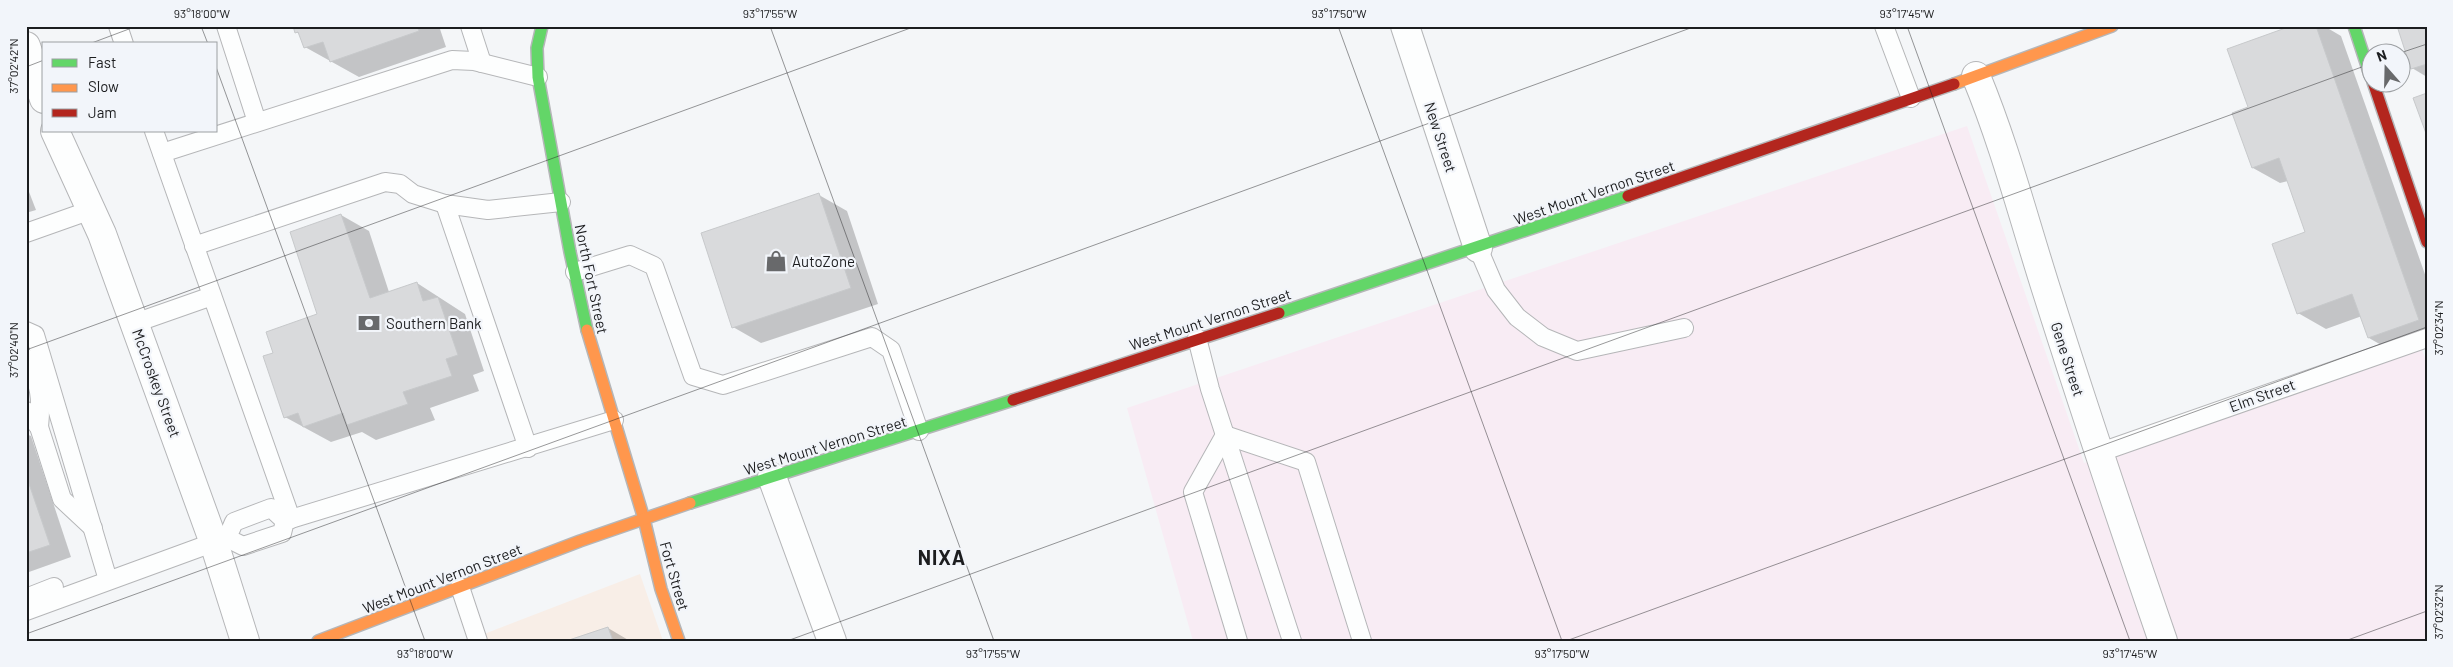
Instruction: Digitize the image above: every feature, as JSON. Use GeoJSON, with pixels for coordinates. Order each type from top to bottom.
{"type":"FeatureCollection","features":[{"type":"Feature","properties":{"kind":"main road","name":"North Fort Street"},"geometry":{"type":"LineString","coordinates":[[542,26],[538,40],[538,77],[575,272],[597,367],[644,519]]}},
{"type":"Feature","properties":{"kind":"main road","name":"West Mount Vernon Street"},"geometry":{"type":"LineString","coordinates":[[318,641],[644,519],[1478,248],[1976,76],[2077,32],[2112,26]]}},
{"type":"Feature","properties":{"kind":"main road"},"geometry":{"type":"LineString","coordinates":[[2354,26],[2360,44]]}},
{"type":"Feature","properties":{"kind":"main road"},"geometry":{"type":"LineString","coordinates":[[2376,92],[2427,242]]}},
{"type":"Feature","properties":{"kind":"main road","name":"Fort Street"},"geometry":{"type":"LineString","coordinates":[[644,519],[661,589],[679,641]]}},
{"type":"Feature","properties":{"kind":"street","name":"New Street"},"geometry":{"type":"LineString","coordinates":[[1405,26],[1478,248]]}},
{"type":"Feature","properties":{"kind":"street"},"geometry":{"type":"LineString","coordinates":[[26,46],[42,93]]}},
{"type":"Feature","properties":{"kind":"street","name":"Gene Street"},"geometry":{"type":"LineString","coordinates":[[1976,76],[1995,122],[2016,195],[2098,453],[2163,641]]}},
{"type":"Feature","properties":{"kind":"street","name":"McCroskey Street"},"geometry":{"type":"LineString","coordinates":[[55,132],[91,210],[221,540],[245,641]]}},
{"type":"Feature","properties":{"kind":"street"},"geometry":{"type":"LineString","coordinates":[[772,477],[826,639]]}},
{"type":"Feature","properties":{"kind":"lane"},"geometry":{"type":"LineString","coordinates":[[118,26],[123,42]]}},
{"type":"Feature","properties":{"kind":"lane"},"geometry":{"type":"LineString","coordinates":[[226,26],[257,122]]}},
{"type":"Feature","properties":{"kind":"lane"},"geometry":{"type":"LineString","coordinates":[[470,26],[482,63]]}},
{"type":"Feature","properties":{"kind":"lane"},"geometry":{"type":"LineString","coordinates":[[1884,26],[1911,98]]}},
{"type":"Feature","properties":{"kind":"lane"},"geometry":{"type":"LineString","coordinates":[[162,154],[452,60],[482,63],[538,77]]}},
{"type":"Feature","properties":{"kind":"lane"},"geometry":{"type":"LineString","coordinates":[[154,132],[288,520],[282,533],[243,546],[221,540]]}},
{"type":"Feature","properties":{"kind":"lane"},"geometry":{"type":"LineString","coordinates":[[194,246],[385,182],[400,184],[413,194],[445,204],[488,210],[561,202]]}},
{"type":"Feature","properties":{"kind":"lane"},"geometry":{"type":"LineString","coordinates":[[445,204],[528,448]]}},
{"type":"Feature","properties":{"kind":"lane"},"geometry":{"type":"LineString","coordinates":[[26,233],[91,210]]}},
{"type":"Feature","properties":{"kind":"lane"},"geometry":{"type":"LineString","coordinates":[[1478,248],[1496,290],[1517,317],[1543,337],[1577,351],[1684,328]]}},
{"type":"Feature","properties":{"kind":"lane"},"geometry":{"type":"LineString","coordinates":[[575,272],[630,255],[654,266],[693,376],[723,385],[872,336],[891,350],[918,431]]}},
{"type":"Feature","properties":{"kind":"lane"},"geometry":{"type":"LineString","coordinates":[[135,322],[212,296]]}},
{"type":"Feature","properties":{"kind":"lane"},"geometry":{"type":"LineString","coordinates":[[26,331],[35,335],[108,580]]}},
{"type":"Feature","properties":{"kind":"lane"},"geometry":{"type":"LineString","coordinates":[[1197,338],[1224,435],[1292,641]]}},
{"type":"Feature","properties":{"kind":"lane","name":"Elm Street"},"geometry":{"type":"LineString","coordinates":[[2098,453],[2385,351],[2427,338]]}},
{"type":"Feature","properties":{"kind":"lane"},"geometry":{"type":"LineString","coordinates":[[26,358],[37,377],[42,400],[39,427]]}},
{"type":"Feature","properties":{"kind":"lane"},"geometry":{"type":"LineString","coordinates":[[26,411],[39,427],[62,499],[93,529]]}},
{"type":"Feature","properties":{"kind":"lane"},"geometry":{"type":"LineString","coordinates":[[288,520],[528,448],[614,420]]}},
{"type":"Feature","properties":{"kind":"lane"},"geometry":{"type":"LineString","coordinates":[[1224,435],[1192,492],[1238,641]]}},
{"type":"Feature","properties":{"kind":"lane"},"geometry":{"type":"LineString","coordinates":[[1224,435],[1306,462],[1362,641]]}},
{"type":"Feature","properties":{"kind":"lane"},"geometry":{"type":"LineString","coordinates":[[26,611],[221,540],[234,522],[271,508],[288,520]]}},
{"type":"Feature","properties":{"kind":"lane"},"geometry":{"type":"LineString","coordinates":[[26,598],[68,582],[84,589]]}},
{"type":"Feature","properties":{"kind":"lane"},"geometry":{"type":"LineString","coordinates":[[460,587],[478,641]]}},
{"type":"Feature","properties":{"kind":"shaded area"},"geometry":{"type":"Polygon","coordinates":[[[1967,126],[2084,463],[2420,345],[2427,363],[2427,641],[1193,641],[1127,408],[1967,126]]]}},
{"type":"Feature","properties":{"kind":"shaded area"},"geometry":{"type":"Polygon","coordinates":[[[640,574],[663,641],[466,641],[640,574]]]}},
{"type":"Feature","properties":{"kind":"building"},"geometry":{"type":"Polygon","coordinates":[[[293,26],[417,26],[419,31],[330,62],[323,42],[304,48],[298,32],[295,33],[293,26]]]}},
{"type":"Feature","properties":{"kind":"building"},"geometry":{"type":"Polygon","coordinates":[[[2291,26],[2316,26],[2419,320],[2368,338],[2352,294],[2297,314],[2272,244],[2305,232],[2279,158],[2252,168],[2232,113],[2248,107],[2227,49],[2291,26]]]}},
{"type":"Feature","properties":{"kind":"building"},"geometry":{"type":"Polygon","coordinates":[[[2397,26],[2427,26],[2427,64],[2411,69],[2410,42],[2402,42],[2397,26]]]}},
{"type":"Feature","properties":{"kind":"building"},"geometry":{"type":"Polygon","coordinates":[[[2427,93],[2427,136],[2413,98],[2427,93]]]}},
{"type":"Feature","properties":{"kind":"building","name":"AutoZone"},"geometry":{"type":"Polygon","coordinates":[[[819,193],[851,288],[732,328],[701,233],[819,193]]]}},
{"type":"Feature","properties":{"kind":"building","name":"Southern Bank"},"geometry":{"type":"Polygon","coordinates":[[[341,214],[370,298],[417,282],[423,301],[438,297],[458,355],[446,359],[452,376],[403,392],[408,404],[347,425],[343,413],[303,427],[298,413],[284,418],[263,356],[273,353],[266,332],[317,314],[290,232],[341,214]]]}},
{"type":"Feature","properties":{"kind":"building"},"geometry":{"type":"Polygon","coordinates":[[[26,475],[50,545],[26,553],[26,475]]]}},
{"type":"Feature","properties":{"kind":"building"},"geometry":{"type":"Polygon","coordinates":[[[608,627],[613,641],[566,641],[608,627]]]}},
{"type":"Feature","properties":{"kind":"traffic: fast"},"geometry":{"type":"LineString","coordinates":[[542,26],[537,48],[538,77],[570,252],[587,330]]}},
{"type":"Feature","properties":{"kind":"traffic: fast"},"geometry":{"type":"LineString","coordinates":[[2354,26],[2360,44]]}},
{"type":"Feature","properties":{"kind":"traffic: fast"},"geometry":{"type":"LineString","coordinates":[[1279,313],[1628,196]]}},
{"type":"Feature","properties":{"kind":"traffic: fast"},"geometry":{"type":"LineString","coordinates":[[690,503],[1013,400]]}},
{"type":"Feature","properties":{"kind":"traffic: slow"},"geometry":{"type":"LineString","coordinates":[[1954,84],[2112,26]]}},
{"type":"Feature","properties":{"kind":"traffic: slow"},"geometry":{"type":"LineString","coordinates":[[587,330],[644,519],[661,589],[679,641]]}},
{"type":"Feature","properties":{"kind":"traffic: slow"},"geometry":{"type":"LineString","coordinates":[[318,641],[580,541],[690,503]]}},
{"type":"Feature","properties":{"kind":"traffic: jam"},"geometry":{"type":"LineString","coordinates":[[1628,196],[1954,84]]}},
{"type":"Feature","properties":{"kind":"traffic: jam"},"geometry":{"type":"LineString","coordinates":[[2376,92],[2427,242]]}},
{"type":"Feature","properties":{"kind":"traffic: jam"},"geometry":{"type":"LineString","coordinates":[[1013,400],[1279,313]]}},
{"type":"Feature","properties":{"kind":"place","name":"AutoZone"},"geometry":{"type":"Point","coordinates":[776,261]}},
{"type":"Feature","properties":{"kind":"place","name":"Southern Bank"},"geometry":{"type":"Point","coordinates":[369,323]}},
{"type":"Feature","properties":{"kind":"district","name":"NIXA"},"geometry":{"type":"Point","coordinates":[942,557]}}]}
